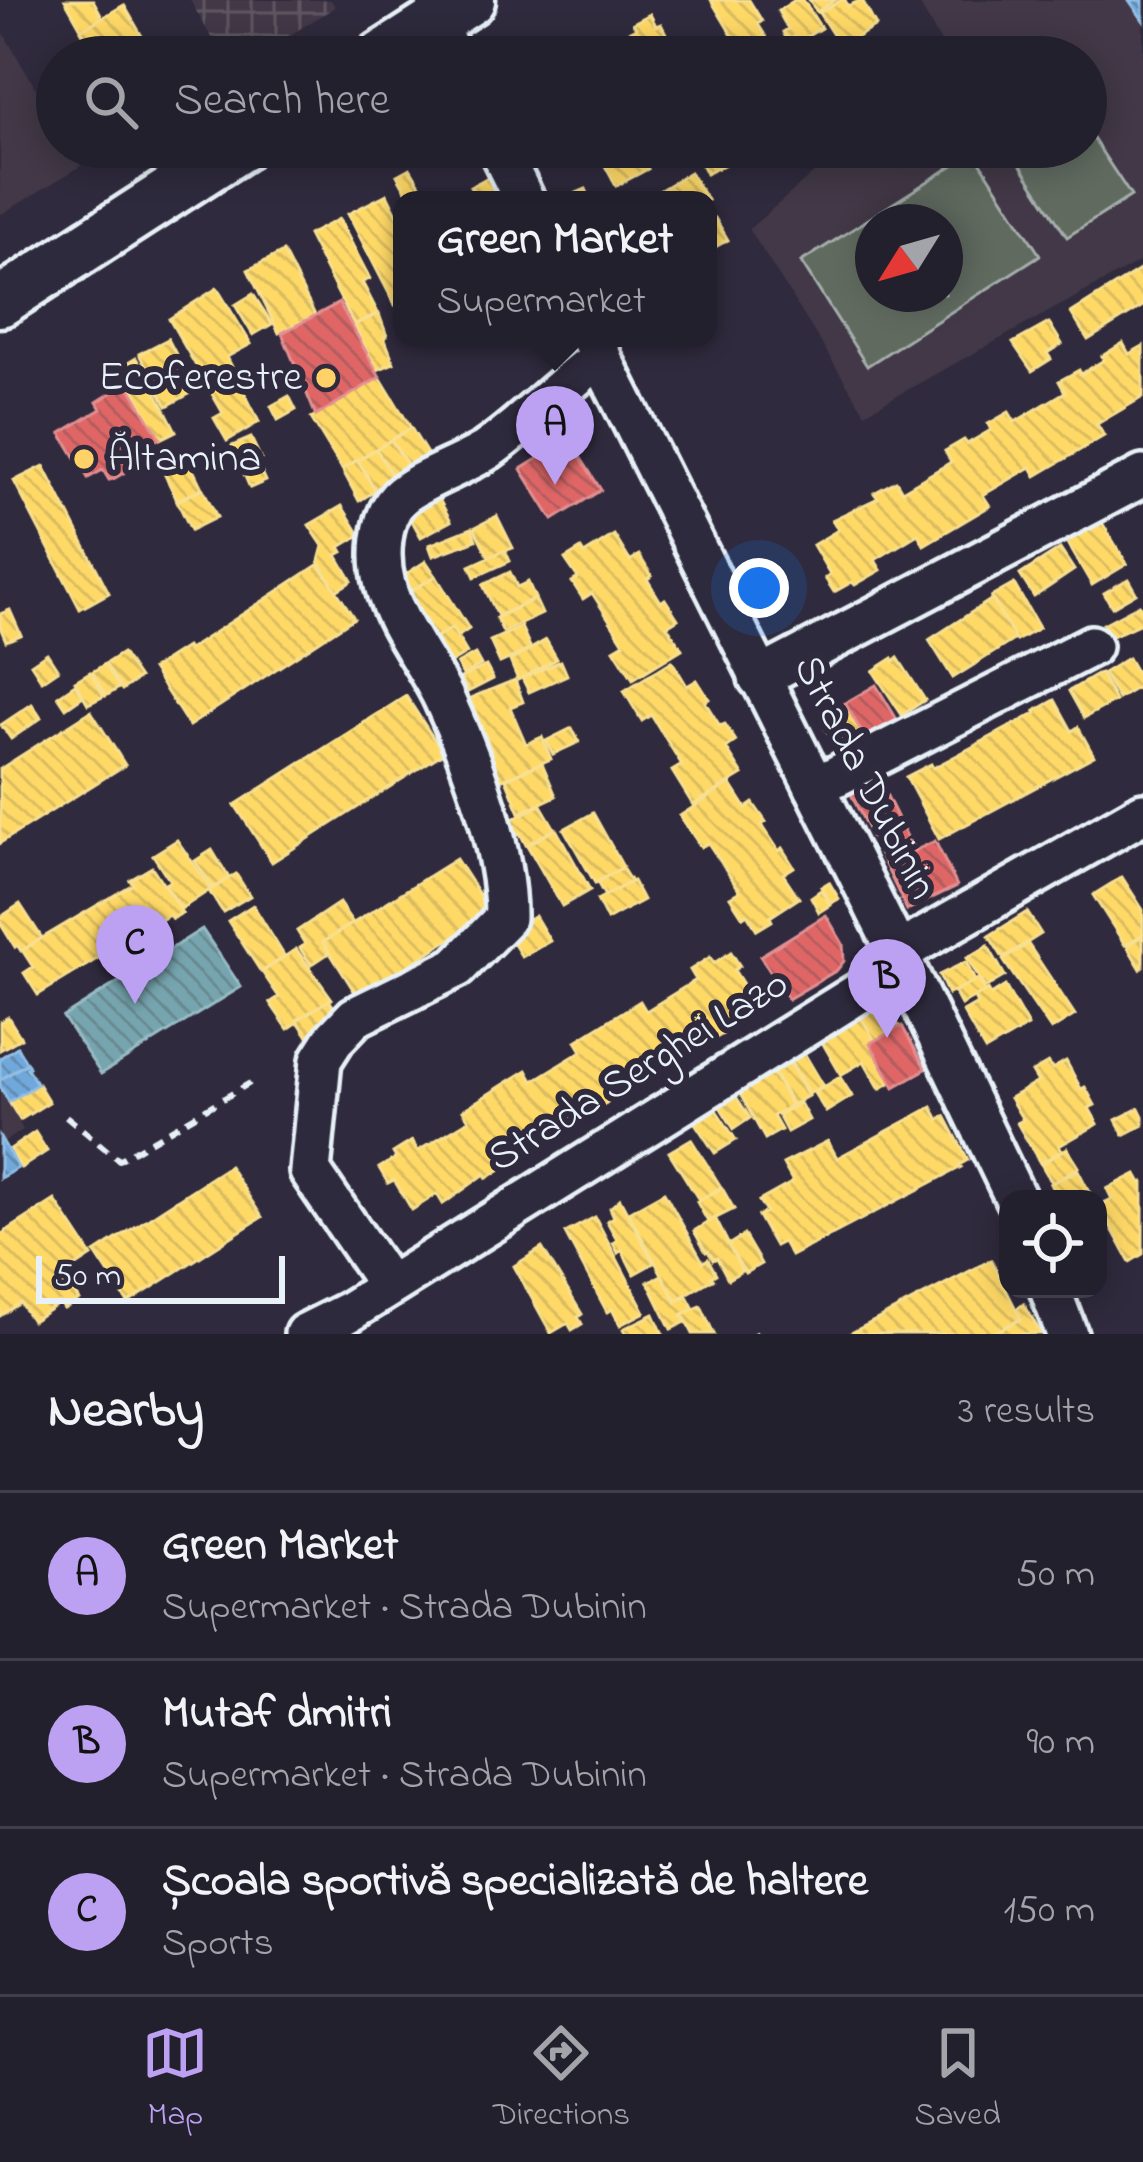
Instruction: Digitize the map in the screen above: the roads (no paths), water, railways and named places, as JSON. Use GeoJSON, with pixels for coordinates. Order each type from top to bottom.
{"type":"FeatureCollection","features":[{"type":"Feature","properties":{"kind":"main road"},"geometry":{"type":"LineString","coordinates":[[0,302],[208,168]]}},
{"type":"Feature","properties":{"kind":"street","name":"Strada Dubinin"},"geometry":{"type":"LineString","coordinates":[[596,348],[1012,1190]]}},
{"type":"Feature","properties":{"kind":"street"},"geometry":{"type":"LineString","coordinates":[[388,1286],[310,1171],[321,1060],[355,1017],[457,967],[469,956],[505,918],[506,886],[480,790],[444,700],[384,584],[385,518],[400,496],[487,450],[596,348]]}},
{"type":"Feature","properties":{"kind":"street"},"geometry":{"type":"LineString","coordinates":[[759,678],[1143,476]]}},
{"type":"Feature","properties":{"kind":"street"},"geometry":{"type":"LineString","coordinates":[[815,787],[1090,646]]}},
{"type":"Feature","properties":{"kind":"street","name":"Strada Serghei Lazo"},"geometry":{"type":"LineString","coordinates":[[305,1334],[347,1313],[862,991],[898,952],[1143,813]]}},
{"type":"Feature","properties":{"kind":"street"},"geometry":{"type":"LineString","coordinates":[[1053,1298],[1067,1334]]}},
{"type":"Feature","properties":{"kind":"place","name":"Ecoferestre"},"geometry":{"type":"Point","coordinates":[326,378]}},
{"type":"Feature","properties":{"kind":"place","name":"Ăltamina"},"geometry":{"type":"Point","coordinates":[84,459]}},
{"type":"Feature","properties":{"kind":"place","name":"Green Market"},"geometry":{"type":"Point","coordinates":[555,485]}},
{"type":"Feature","properties":{"kind":"place","name":"Școala sportivă specializată de haltere"},"geometry":{"type":"Point","coordinates":[135,1004]}},
{"type":"Feature","properties":{"kind":"place","name":"Mutaf dmitri"},"geometry":{"type":"Point","coordinates":[887,1038]}}]}
